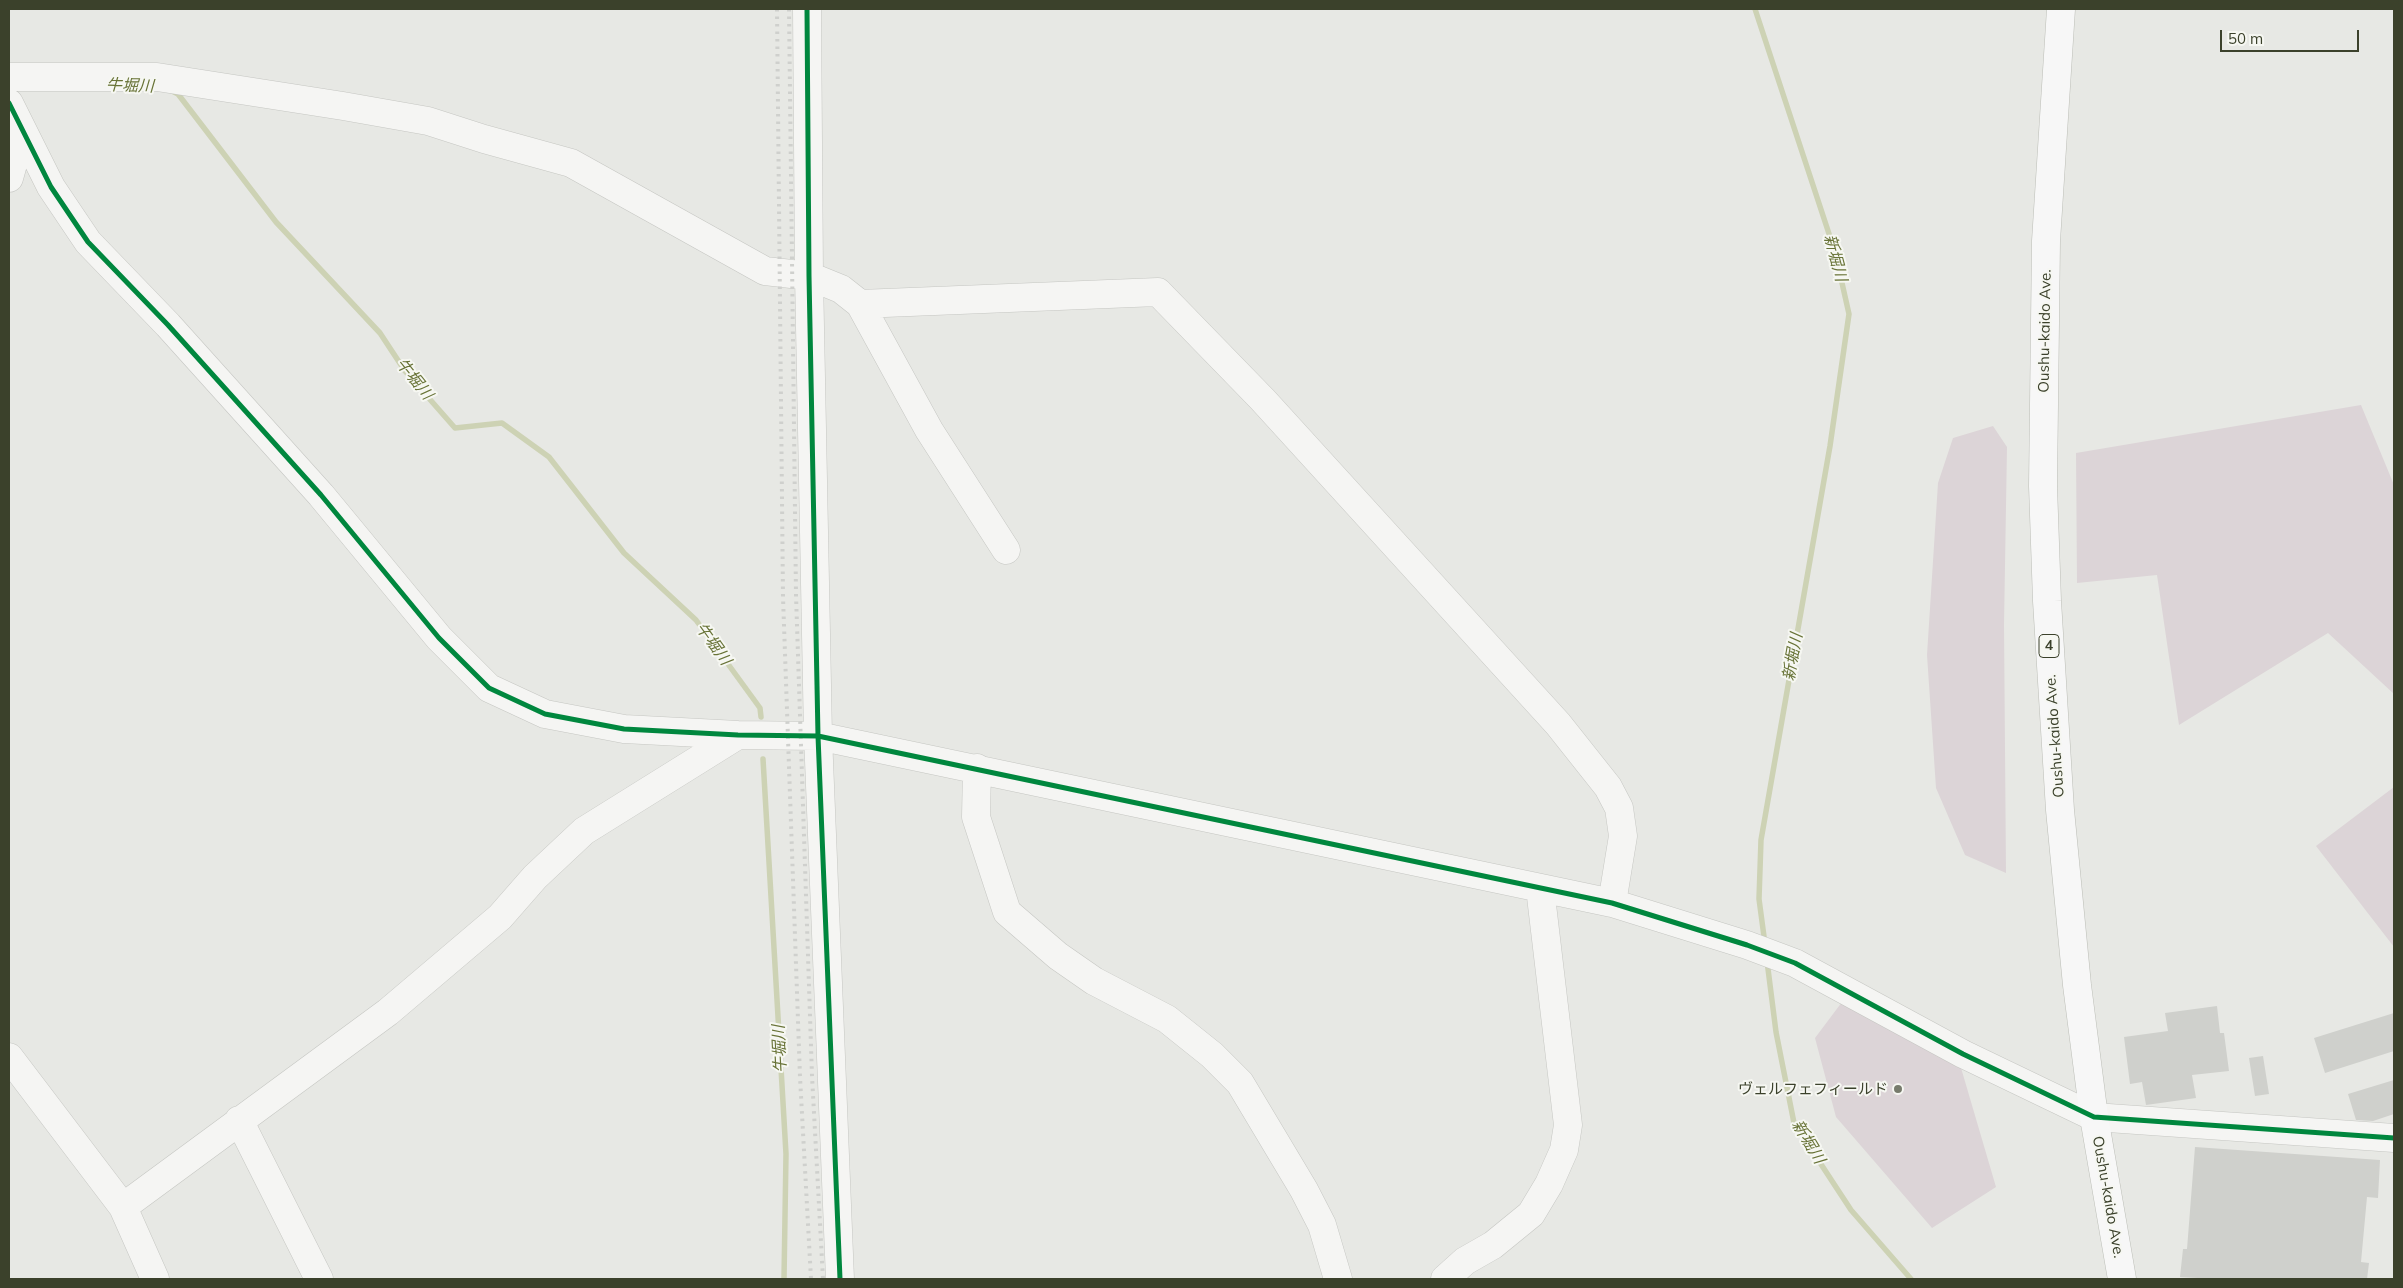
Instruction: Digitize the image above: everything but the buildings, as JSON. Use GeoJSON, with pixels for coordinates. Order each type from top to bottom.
{"type":"FeatureCollection","features":[{"type":"Feature","properties":{"kind":"highway","name":"Oushu-kaido Ave."},"geometry":{"type":"LineString","coordinates":[[2062,9],[2046,241],[2044,496],[2048,620],[2060,810],[2080,1012],[2094,1117],[2122,1279]]}},
{"type":"Feature","properties":{"kind":"street"},"geometry":{"type":"LineString","coordinates":[[807,9],[809,276],[818,736],[840,1279]]}},
{"type":"Feature","properties":{"kind":"street"},"geometry":{"type":"LineString","coordinates":[[9,77],[156,77],[428,121],[571,163],[765,271],[809,276],[841,289],[860,304],[929,430],[1006,550]]}},
{"type":"Feature","properties":{"kind":"street"},"geometry":{"type":"LineString","coordinates":[[9,102],[51,188],[88,242],[168,325],[321,495],[439,638],[489,688],[545,714],[624,729],[738,735],[818,736],[1612,903],[1747,945],[1795,963],[1963,1054],[2094,1117],[2394,1138]]}},
{"type":"Feature","properties":{"kind":"street"},"geometry":{"type":"LineString","coordinates":[[9,178],[22,132]]}},
{"type":"Feature","properties":{"kind":"street"},"geometry":{"type":"LineString","coordinates":[[860,304],[1158,292],[1263,400],[1551,717],[1608,788],[1619,808],[1623,836],[1612,903]]}},
{"type":"Feature","properties":{"kind":"street"},"geometry":{"type":"LineString","coordinates":[[123,1207],[396,1006],[500,917],[536,877],[584,831],[738,735]]}},
{"type":"Feature","properties":{"kind":"street"},"geometry":{"type":"LineString","coordinates":[[977,768],[976,817],[1007,912],[1058,956],[1087,976],[1167,1020],[1212,1055],[1240,1084],[1304,1190],[1322,1225],[1335,1263],[1338,1279]]}},
{"type":"Feature","properties":{"kind":"street"},"geometry":{"type":"LineString","coordinates":[[1445,1279],[1465,1261],[1493,1245],[1531,1214],[1549,1184],[1564,1150],[1568,1125],[1540,888]]}},
{"type":"Feature","properties":{"kind":"street"},"geometry":{"type":"LineString","coordinates":[[9,1057],[123,1207],[155,1279]]}},
{"type":"Feature","properties":{"kind":"street"},"geometry":{"type":"LineString","coordinates":[[239,1120],[319,1279]]}},
{"type":"Feature","properties":{"kind":"shaded area"},"geometry":{"type":"Polygon","coordinates":[[[2361,405],[2394,485],[2394,694],[2328,633],[2179,725],[2157,575],[2077,583],[2076,453],[2361,405]]]}},
{"type":"Feature","properties":{"kind":"shaded area"},"geometry":{"type":"Polygon","coordinates":[[[1993,426],[2007,447],[2004,625],[2006,873],[1965,855],[1936,788],[1927,655],[1938,483],[1953,438],[1993,426]]]}},
{"type":"Feature","properties":{"kind":"shaded area"},"geometry":{"type":"Polygon","coordinates":[[[2394,787],[2394,947],[2316,846],[2394,787]]]}},
{"type":"Feature","properties":{"kind":"shaded area","name":"ヴェルフェフィールド"},"geometry":{"type":"Polygon","coordinates":[[[1845,998],[1959,1061],[1996,1187],[1932,1228],[1836,1117],[1815,1038],[1845,998]]]}},
{"type":"Feature","properties":{"kind":"waterway","name":"新堀川"},"geometry":{"type":"LineString","coordinates":[[1755,9],[1835,252],[1849,314],[1830,446],[1761,840],[1759,899],[1765,944]]}},
{"type":"Feature","properties":{"kind":"waterway","name":"牛堀川"},"geometry":{"type":"LineString","coordinates":[[172,91],[178,94],[276,222],[380,333],[405,371],[455,428],[502,423],[549,457],[624,553],[696,620],[760,708],[761,717]]}},
{"type":"Feature","properties":{"kind":"waterway","name":"牛堀川"},"geometry":{"type":"LineString","coordinates":[[763,759],[786,1154],[784,1279]]}},
{"type":"Feature","properties":{"kind":"waterway","name":"新堀川"},"geometry":{"type":"LineString","coordinates":[[1767,961],[1776,1032],[1794,1123],[1851,1210],[1911,1279]]}},
{"type":"Feature","properties":{"kind":"railway"},"geometry":{"type":"LineString","coordinates":[[777,9],[783,597],[800,1077],[811,1279]]}},
{"type":"Feature","properties":{"kind":"railway"},"geometry":{"type":"LineString","coordinates":[[789,9],[796,595],[812,1076],[823,1279]]}},
{"type":"Feature","properties":{"kind":"cycle path"},"geometry":{"type":"LineString","coordinates":[[807,9],[809,276],[818,736],[840,1279]]}},
{"type":"Feature","properties":{"kind":"cycle path"},"geometry":{"type":"LineString","coordinates":[[9,103],[51,187],[88,242],[168,325],[321,495],[439,638],[489,688],[545,714],[624,729],[738,735],[818,736],[1612,903],[1747,945],[1795,963],[1963,1054],[2094,1117],[2394,1138]]}},
{"type":"Feature","properties":{"kind":"place","name":"ヴェルフェフィールド"},"geometry":{"type":"Point","coordinates":[1898,1089]}}]}
